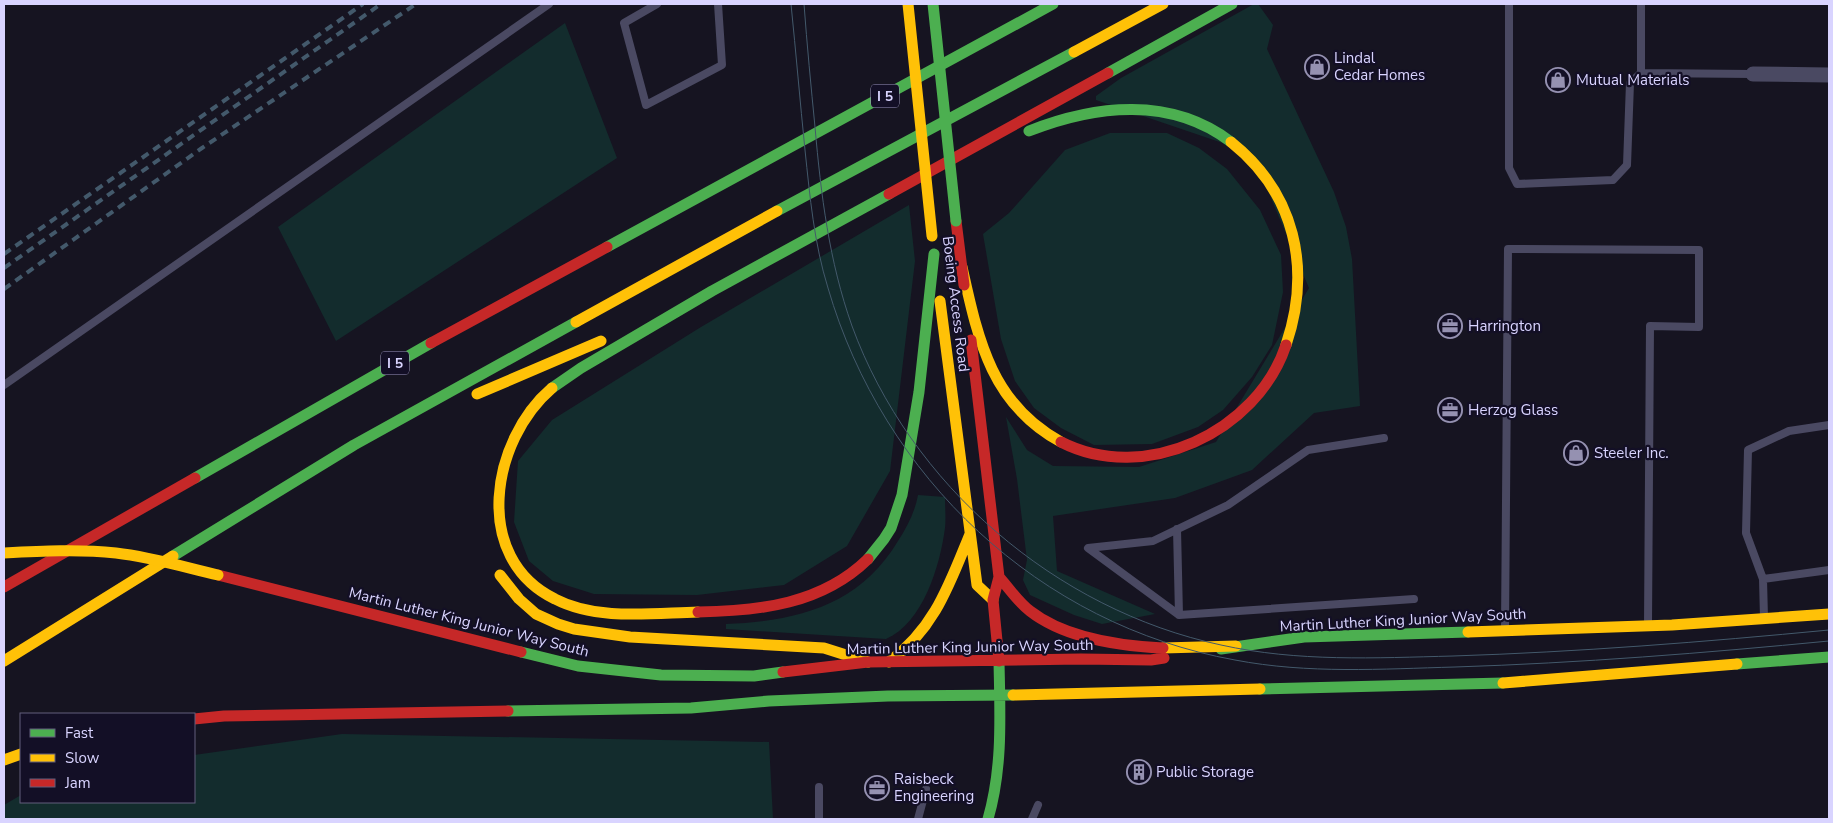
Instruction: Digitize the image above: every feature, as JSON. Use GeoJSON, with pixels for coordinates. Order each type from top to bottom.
{"type":"FeatureCollection","features":[{"type":"Feature","properties":{"kind":"main road","name":"Boeing Access Road"},"geometry":{"type":"LineString","coordinates":[[908,4],[934,254],[977,584],[993,600]]}},
{"type":"Feature","properties":{"kind":"main road","name":"Boeing Access Road"},"geometry":{"type":"LineString","coordinates":[[933,4],[956,221],[998,577],[993,600],[999,661],[1001,754],[997,788],[988,819]]}},
{"type":"Feature","properties":{"kind":"main road","name":"I 5"},"geometry":{"type":"LineString","coordinates":[[4,588],[488,311],[792,148],[1054,4]]}},
{"type":"Feature","properties":{"kind":"main road"},"geometry":{"type":"LineString","coordinates":[[4,661],[354,445],[794,201],[1163,4]]}},
{"type":"Feature","properties":{"kind":"main road"},"geometry":{"type":"LineString","coordinates":[[514,415],[699,298],[1232,4]]}},
{"type":"Feature","properties":{"kind":"main road"},"geometry":{"type":"LineString","coordinates":[[879,200],[1040,126],[1111,108],[1137,108],[1168,112],[1215,131],[1239,149],[1258,167],[1275,191],[1294,235],[1300,279],[1294,324],[1283,356],[1273,374],[1246,408],[1208,435],[1180,448],[1158,454],[1131,457],[1092,455],[1076,449],[1036,426],[1022,413],[1009,396],[985,355],[962,267]]}},
{"type":"Feature","properties":{"kind":"main road"},"geometry":{"type":"LineString","coordinates":[[550,391],[528,415],[510,450],[498,499],[503,544],[516,570],[532,586],[565,605],[611,614],[753,609],[790,604],[811,597],[834,585],[866,560],[881,543],[898,511],[904,490],[921,383],[934,254]]}},
{"type":"Feature","properties":{"kind":"main road"},"geometry":{"type":"LineString","coordinates":[[354,445],[572,354],[699,298]]}},
{"type":"Feature","properties":{"kind":"main road"},"geometry":{"type":"LineString","coordinates":[[889,662],[909,647],[935,613],[970,534]]}},
{"type":"Feature","properties":{"kind":"main road"},"geometry":{"type":"LineString","coordinates":[[4,674],[202,538]]}},
{"type":"Feature","properties":{"kind":"main road","name":"Martin Luther King Junior Way South"},"geometry":{"type":"LineString","coordinates":[[4,553],[49,550],[102,552],[154,559],[578,666],[661,675],[754,676],[868,662],[1151,660],[1304,637],[1648,626],[1764,620],[1829,614]]}},
{"type":"Feature","properties":{"kind":"main road"},"geometry":{"type":"LineString","coordinates":[[495,568],[507,586],[526,606],[544,618],[561,625],[596,633],[631,637],[824,648],[868,662]]}},
{"type":"Feature","properties":{"kind":"main road"},"geometry":{"type":"LineString","coordinates":[[998,577],[1030,611],[1048,622],[1072,632],[1109,641],[1156,648],[1236,646]]}},
{"type":"Feature","properties":{"kind":"main road"},"geometry":{"type":"LineString","coordinates":[[195,719],[224,716],[691,708],[769,701],[878,696],[1487,684],[1829,657]]}},
{"type":"Feature","properties":{"kind":"main road"},"geometry":{"type":"LineString","coordinates":[[4,760],[20,754]]}},
{"type":"Feature","properties":{"kind":"street"},"geometry":{"type":"LineString","coordinates":[[1753,74],[1829,75]]}},
{"type":"Feature","properties":{"kind":"lane"},"geometry":{"type":"LineString","coordinates":[[4,385],[549,4]]}},
{"type":"Feature","properties":{"kind":"lane"},"geometry":{"type":"LineString","coordinates":[[657,4],[624,23],[646,105],[722,65],[718,4]]}},
{"type":"Feature","properties":{"kind":"lane"},"geometry":{"type":"LineString","coordinates":[[1509,4],[1509,168],[1518,184],[1613,180],[1627,165],[1630,83],[1641,73],[1753,74]]}},
{"type":"Feature","properties":{"kind":"lane"},"geometry":{"type":"LineString","coordinates":[[1641,4],[1641,73]]}},
{"type":"Feature","properties":{"kind":"lane"},"geometry":{"type":"LineString","coordinates":[[1505,630],[1508,249],[1699,250],[1699,327],[1650,326],[1648,626]]}},
{"type":"Feature","properties":{"kind":"lane"},"geometry":{"type":"LineString","coordinates":[[1764,620],[1763,579],[1746,532],[1748,450],[1789,431],[1829,425]]}},
{"type":"Feature","properties":{"kind":"lane"},"geometry":{"type":"LineString","coordinates":[[1384,438],[1308,450],[1228,505],[1153,541],[1088,548],[1180,615],[1414,599]]}},
{"type":"Feature","properties":{"kind":"lane"},"geometry":{"type":"LineString","coordinates":[[1177,529],[1180,615]]}},
{"type":"Feature","properties":{"kind":"lane"},"geometry":{"type":"LineString","coordinates":[[1763,579],[1829,570]]}},
{"type":"Feature","properties":{"kind":"lane"},"geometry":{"type":"LineString","coordinates":[[818,819],[819,787]]}},
{"type":"Feature","properties":{"kind":"lane"},"geometry":{"type":"LineString","coordinates":[[918,819],[926,789]]}},
{"type":"Feature","properties":{"kind":"lane"},"geometry":{"type":"LineString","coordinates":[[1032,819],[1038,804]]}},
{"type":"Feature","properties":{"kind":"green space"},"geometry":{"type":"Polygon","coordinates":[[[1254,4],[1258,4],[1273,25],[1267,49],[1334,192],[1346,227],[1352,259],[1360,406],[1314,413],[1252,470],[1175,498],[1053,516],[1057,571],[1155,614],[1102,624],[1074,615],[1030,595],[1023,580],[1027,560],[1017,479],[1006,417],[1027,450],[1053,466],[1139,467],[1216,442],[1309,288],[1252,153],[1096,100],[1096,96],[1121,78],[1254,4]]]}},
{"type":"Feature","properties":{"kind":"green space"},"geometry":{"type":"Polygon","coordinates":[[[565,23],[617,158],[336,341],[278,227],[565,23]]]}},
{"type":"Feature","properties":{"kind":"green space"},"geometry":{"type":"Polygon","coordinates":[[[1110,133],[1167,133],[1199,148],[1227,169],[1260,210],[1281,255],[1283,292],[1272,345],[1252,377],[1223,410],[1198,427],[1152,444],[1094,445],[1061,428],[1034,408],[1015,381],[1001,339],[983,234],[1009,213],[1065,150],[1110,133]]]}},
{"type":"Feature","properties":{"kind":"green space"},"geometry":{"type":"Polygon","coordinates":[[[909,205],[915,261],[890,471],[847,546],[784,585],[697,595],[594,594],[553,581],[529,561],[514,522],[518,461],[552,420],[701,327],[909,205]]]}},
{"type":"Feature","properties":{"kind":"green space"},"geometry":{"type":"Polygon","coordinates":[[[918,495],[945,497],[943,543],[928,592],[920,607],[899,631],[886,639],[726,629],[726,624],[777,619],[801,614],[824,606],[845,595],[865,581],[882,563],[907,525],[918,495]]]}},
{"type":"Feature","properties":{"kind":"green space"},"geometry":{"type":"Polygon","coordinates":[[[342,734],[769,742],[773,819],[4,819],[4,805],[20,796],[20,803],[195,803],[195,755],[342,734]]]}},
{"type":"Feature","properties":{"kind":"tram line"},"geometry":{"type":"LineString","coordinates":[[791,4],[807,168],[816,237],[828,288],[853,357],[887,421],[929,480],[979,532],[1035,577],[1096,614],[1163,642],[1235,660],[1290,667],[1373,669],[1549,663],[1736,650],[1829,641]]}},
{"type":"Feature","properties":{"kind":"tram line"},"geometry":{"type":"LineString","coordinates":[[804,4],[823,203],[837,277],[852,326],[878,384],[911,438],[951,488],[996,532],[1047,571],[1102,603],[1160,628],[1221,645],[1279,654],[1337,658],[1395,658],[1547,652],[1829,630]]}},
{"type":"Feature","properties":{"kind":"railway"},"geometry":{"type":"LineString","coordinates":[[4,254],[363,4]]}},
{"type":"Feature","properties":{"kind":"railway"},"geometry":{"type":"LineString","coordinates":[[4,268],[381,4]]}},
{"type":"Feature","properties":{"kind":"railway"},"geometry":{"type":"LineString","coordinates":[[4,289],[202,148],[416,4]]}},
{"type":"Feature","properties":{"kind":"traffic: fast"},"geometry":{"type":"LineString","coordinates":[[933,4],[956,221]]}},
{"type":"Feature","properties":{"kind":"traffic: fast"},"geometry":{"type":"LineString","coordinates":[[607,247],[1053,4]]}},
{"type":"Feature","properties":{"kind":"traffic: fast"},"geometry":{"type":"LineString","coordinates":[[1108,73],[1232,4]]}},
{"type":"Feature","properties":{"kind":"traffic: fast"},"geometry":{"type":"LineString","coordinates":[[777,211],[1074,52]]}},
{"type":"Feature","properties":{"kind":"traffic: fast"},"geometry":{"type":"LineString","coordinates":[[1029,131],[1080,115],[1106,111],[1158,111],[1183,117],[1208,127],[1231,142]]}},
{"type":"Feature","properties":{"kind":"traffic: fast"},"geometry":{"type":"LineString","coordinates":[[552,388],[581,368],[712,291],[889,194]]}},
{"type":"Feature","properties":{"kind":"traffic: fast"},"geometry":{"type":"LineString","coordinates":[[868,559],[891,528],[902,495],[919,392],[934,254]]}},
{"type":"Feature","properties":{"kind":"traffic: fast"},"geometry":{"type":"LineString","coordinates":[[173,556],[354,445],[576,322]]}},
{"type":"Feature","properties":{"kind":"traffic: fast"},"geometry":{"type":"LineString","coordinates":[[195,478],[431,343]]}},
{"type":"Feature","properties":{"kind":"traffic: fast"},"geometry":{"type":"LineString","coordinates":[[1221,649],[1304,637],[1468,632]]}},
{"type":"Feature","properties":{"kind":"traffic: fast"},"geometry":{"type":"LineString","coordinates":[[521,652],[578,666],[661,675],[754,676],[783,672]]}},
{"type":"Feature","properties":{"kind":"traffic: fast"},"geometry":{"type":"LineString","coordinates":[[1737,664],[1829,657]]}},
{"type":"Feature","properties":{"kind":"traffic: fast"},"geometry":{"type":"LineString","coordinates":[[988,819],[996,780],[1000,741],[999,661]]}},
{"type":"Feature","properties":{"kind":"traffic: fast"},"geometry":{"type":"LineString","coordinates":[[1260,689],[1503,683]]}},
{"type":"Feature","properties":{"kind":"traffic: fast"},"geometry":{"type":"LineString","coordinates":[[508,711],[691,708],[769,701],[888,696],[1013,695]]}},
{"type":"Feature","properties":{"kind":"traffic: slow"},"geometry":{"type":"LineString","coordinates":[[908,4],[932,236]]}},
{"type":"Feature","properties":{"kind":"traffic: slow"},"geometry":{"type":"LineString","coordinates":[[1074,52],[1163,4]]}},
{"type":"Feature","properties":{"kind":"traffic: slow"},"geometry":{"type":"LineString","coordinates":[[1231,142],[1253,162],[1270,184],[1283,208],[1292,234],[1297,260],[1297,288],[1294,316],[1286,345]]}},
{"type":"Feature","properties":{"kind":"traffic: slow"},"geometry":{"type":"LineString","coordinates":[[576,322],[777,211]]}},
{"type":"Feature","properties":{"kind":"traffic: slow"},"geometry":{"type":"LineString","coordinates":[[962,267],[982,344],[991,367],[1003,389],[1018,409],[1037,427],[1061,442]]}},
{"type":"Feature","properties":{"kind":"traffic: slow"},"geometry":{"type":"LineString","coordinates":[[940,301],[977,585],[993,600]]}},
{"type":"Feature","properties":{"kind":"traffic: slow"},"geometry":{"type":"LineString","coordinates":[[477,394],[601,341]]}},
{"type":"Feature","properties":{"kind":"traffic: slow"},"geometry":{"type":"LineString","coordinates":[[552,388],[531,410],[515,437],[504,467],[499,498],[501,528],[511,556],[528,580],[555,599],[571,606],[607,613],[625,614],[698,612]]}},
{"type":"Feature","properties":{"kind":"traffic: slow"},"geometry":{"type":"LineString","coordinates":[[889,662],[905,649],[929,620],[947,588],[970,534]]}},
{"type":"Feature","properties":{"kind":"traffic: slow"},"geometry":{"type":"LineString","coordinates":[[4,553],[46,551],[116,553],[218,575]]}},
{"type":"Feature","properties":{"kind":"traffic: slow"},"geometry":{"type":"LineString","coordinates":[[4,661],[173,556]]}},
{"type":"Feature","properties":{"kind":"traffic: slow"},"geometry":{"type":"LineString","coordinates":[[500,575],[519,599],[536,614],[574,629],[630,637],[824,648],[868,662]]}},
{"type":"Feature","properties":{"kind":"traffic: slow"},"geometry":{"type":"LineString","coordinates":[[1468,632],[1672,625],[1829,614]]}},
{"type":"Feature","properties":{"kind":"traffic: slow"},"geometry":{"type":"LineString","coordinates":[[1163,648],[1236,646]]}},
{"type":"Feature","properties":{"kind":"traffic: slow"},"geometry":{"type":"LineString","coordinates":[[1503,683],[1737,664]]}},
{"type":"Feature","properties":{"kind":"traffic: slow"},"geometry":{"type":"LineString","coordinates":[[1013,695],[1260,689]]}},
{"type":"Feature","properties":{"kind":"traffic: slow"},"geometry":{"type":"LineString","coordinates":[[4,760],[20,754]]}},
{"type":"Feature","properties":{"kind":"traffic: jam"},"geometry":{"type":"LineString","coordinates":[[889,194],[1108,73]]}},
{"type":"Feature","properties":{"kind":"traffic: jam"},"geometry":{"type":"LineString","coordinates":[[956,221],[964,285]]}},
{"type":"Feature","properties":{"kind":"traffic: jam"},"geometry":{"type":"LineString","coordinates":[[431,343],[607,247]]}},
{"type":"Feature","properties":{"kind":"traffic: jam"},"geometry":{"type":"LineString","coordinates":[[971,340],[999,577],[993,600],[999,661]]}},
{"type":"Feature","properties":{"kind":"traffic: jam"},"geometry":{"type":"LineString","coordinates":[[1061,442],[1094,454],[1128,457],[1161,453],[1194,442],[1224,425],[1250,403],[1271,376],[1286,345]]}},
{"type":"Feature","properties":{"kind":"traffic: jam"},"geometry":{"type":"LineString","coordinates":[[4,587],[195,478]]}},
{"type":"Feature","properties":{"kind":"traffic: jam"},"geometry":{"type":"LineString","coordinates":[[698,612],[744,610],[789,602],[831,586],[850,574],[868,559]]}},
{"type":"Feature","properties":{"kind":"traffic: jam"},"geometry":{"type":"LineString","coordinates":[[218,575],[521,652]]}},
{"type":"Feature","properties":{"kind":"traffic: jam"},"geometry":{"type":"LineString","coordinates":[[999,577],[1030,611],[1044,621],[1060,628],[1112,643],[1163,648]]}},
{"type":"Feature","properties":{"kind":"traffic: jam"},"geometry":{"type":"LineString","coordinates":[[783,672],[868,662],[1151,660],[1164,658]]}},
{"type":"Feature","properties":{"kind":"traffic: jam"},"geometry":{"type":"LineString","coordinates":[[195,719],[224,716],[508,711]]}},
{"type":"Feature","properties":{"kind":"place","name":"Lindal Cedar Homes"},"geometry":{"type":"Point","coordinates":[1317,67]}},
{"type":"Feature","properties":{"kind":"place","name":"Mutual Materials"},"geometry":{"type":"Point","coordinates":[1558,80]}},
{"type":"Feature","properties":{"kind":"place","name":"Harrington"},"geometry":{"type":"Point","coordinates":[1450,326]}},
{"type":"Feature","properties":{"kind":"place","name":"Herzog Glass"},"geometry":{"type":"Point","coordinates":[1450,410]}},
{"type":"Feature","properties":{"kind":"place","name":"Steeler Inc."},"geometry":{"type":"Point","coordinates":[1576,453]}},
{"type":"Feature","properties":{"kind":"place","name":"Public Storage"},"geometry":{"type":"Point","coordinates":[1139,772]}},
{"type":"Feature","properties":{"kind":"place","name":"Raisbeck Engineering"},"geometry":{"type":"Point","coordinates":[877,788]}}]}
